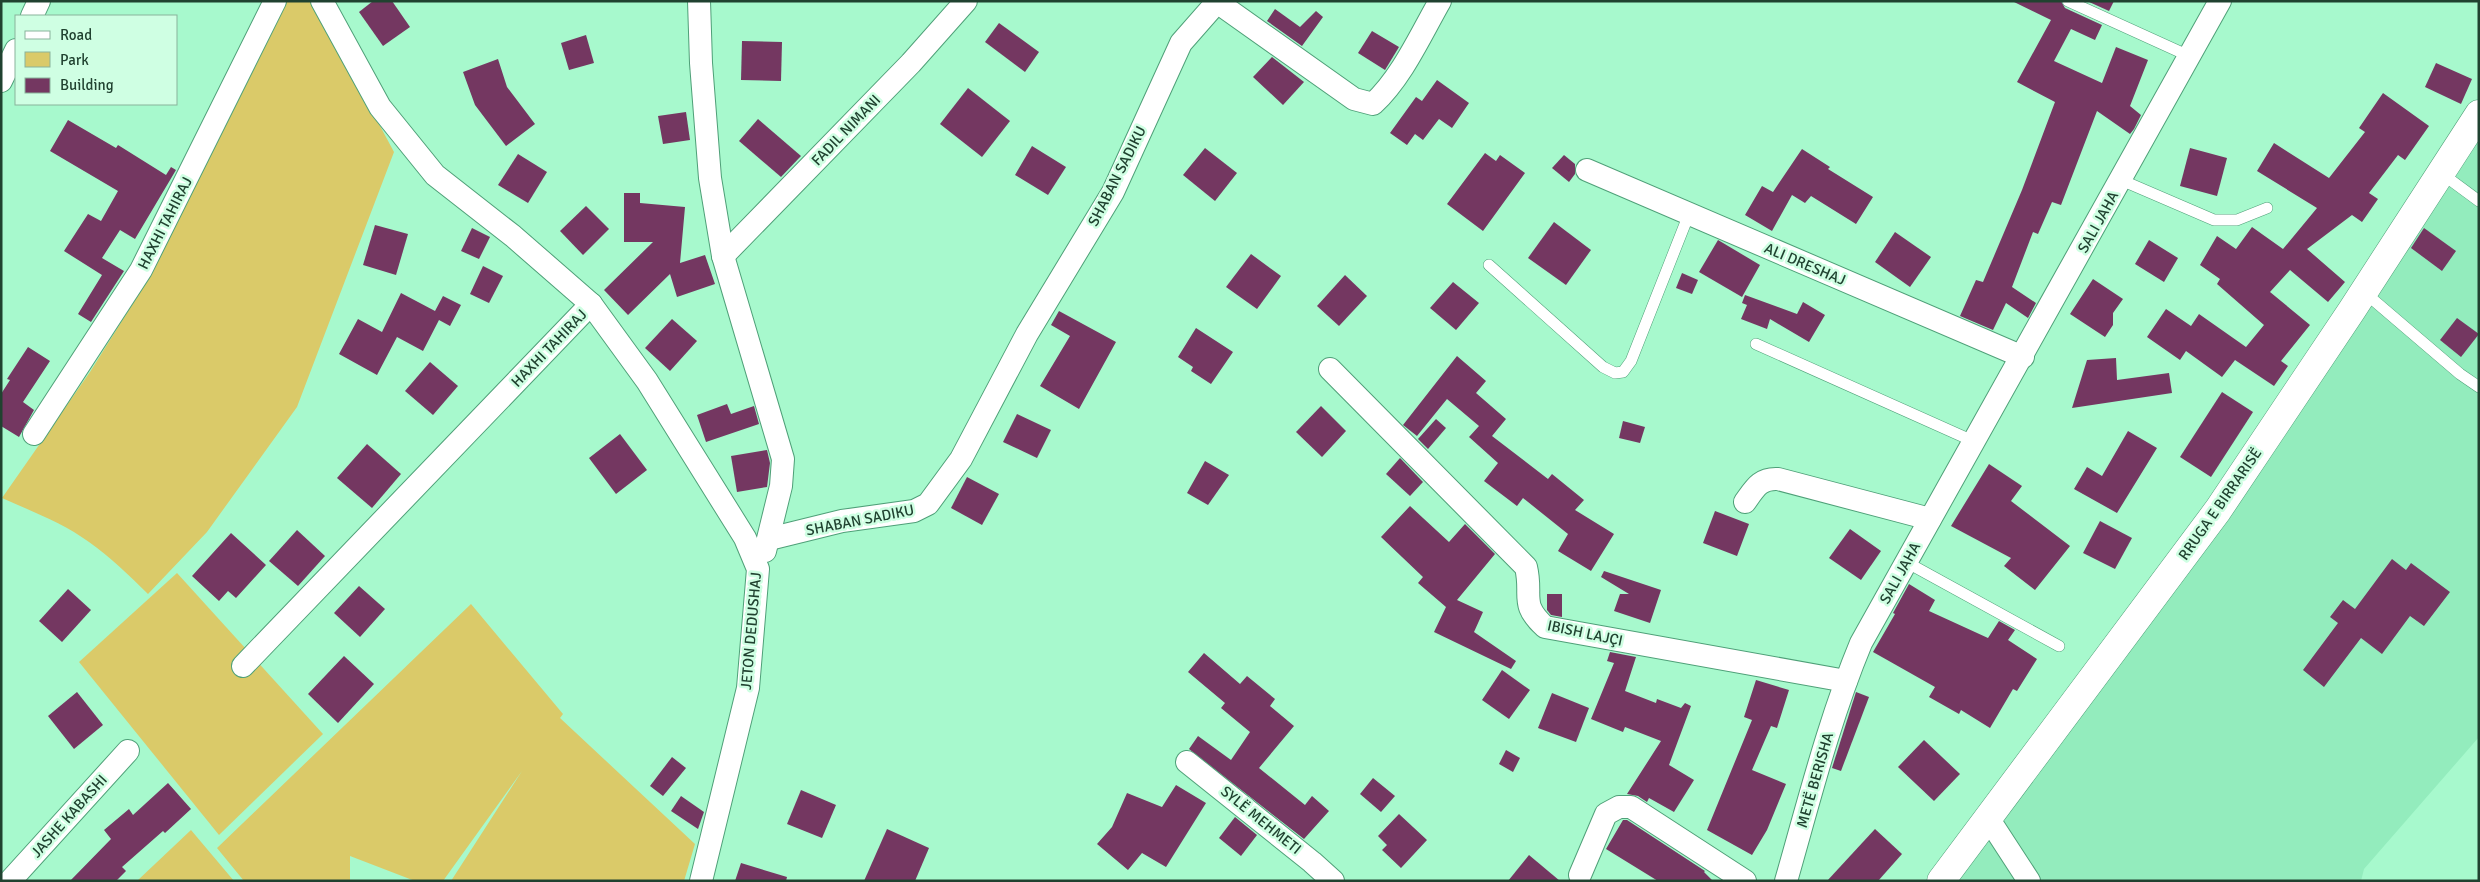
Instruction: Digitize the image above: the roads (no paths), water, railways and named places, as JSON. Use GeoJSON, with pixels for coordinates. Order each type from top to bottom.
{"type":"FeatureCollection","features":[{"type":"Feature","properties":{"kind":"street"},"geometry":{"type":"LineString","coordinates":[[33,15],[40,1]]}},
{"type":"Feature","properties":{"kind":"street","name":"HAXHI TAHIRAJ"},"geometry":{"type":"LineString","coordinates":[[34,434],[141,270],[275,1]]}},
{"type":"Feature","properties":{"kind":"street","name":"HAXHI TAHIRAJ"},"geometry":{"type":"LineString","coordinates":[[243,666],[591,304],[513,236],[435,175],[380,107],[322,1]]}},
{"type":"Feature","properties":{"kind":"street"},"geometry":{"type":"LineString","coordinates":[[699,1],[701,63],[710,178],[722,256],[783,459],[781,486],[769,539],[758,569]]}},
{"type":"Feature","properties":{"kind":"street","name":"FADIL NIMANI"},"geometry":{"type":"LineString","coordinates":[[722,256],[911,63],[966,1]]}},
{"type":"Feature","properties":{"kind":"street","name":"SHABAN SADIKU"},"geometry":{"type":"LineString","coordinates":[[769,539],[842,521],[914,510],[928,504],[961,459],[1027,334],[1113,192],[1181,43],[1217,2],[1354,99],[1373,104],[1383,95],[1405,62],[1440,1]]}},
{"type":"Feature","properties":{"kind":"street","name":"SALI JAHA"},"geometry":{"type":"LineString","coordinates":[[1846,681],[1861,643],[1973,440],[2023,357],[2220,1]]}},
{"type":"Feature","properties":{"kind":"street"},"geometry":{"type":"LineString","coordinates":[[1,81],[15,52]]}},
{"type":"Feature","properties":{"kind":"street","name":"RRUGA E BIRRARISË"},"geometry":{"type":"LineString","coordinates":[[1941,881],[2218,510],[2364,292],[2479,114]]}},
{"type":"Feature","properties":{"kind":"street","name":"ALI DRESHAJ"},"geometry":{"type":"LineString","coordinates":[[1587,170],[2023,357]]}},
{"type":"Feature","properties":{"kind":"street","name":"JETON DEDUSHAJ"},"geometry":{"type":"LineString","coordinates":[[591,304],[647,381],[745,538],[758,569],[748,688],[701,881]]}},
{"type":"Feature","properties":{"kind":"street","name":"IBISH LAJÇI"},"geometry":{"type":"LineString","coordinates":[[1330,369],[1522,562],[1526,567],[1528,578],[1527,604],[1532,616],[1545,627],[1846,681]]}},
{"type":"Feature","properties":{"kind":"street"},"geometry":{"type":"LineString","coordinates":[[1745,502],[1758,484],[1767,479],[1778,479],[1930,519]]}},
{"type":"Feature","properties":{"kind":"street","name":"METË BERISHA"},"geometry":{"type":"LineString","coordinates":[[1786,881],[1826,740],[1846,681]]}},
{"type":"Feature","properties":{"kind":"street","name":"JASHE KABASHI"},"geometry":{"type":"LineString","coordinates":[[10,881],[128,751]]}},
{"type":"Feature","properties":{"kind":"street","name":"SYLË MEHMETI"},"geometry":{"type":"LineString","coordinates":[[1187,762],[1333,881]]}},
{"type":"Feature","properties":{"kind":"street"},"geometry":{"type":"LineString","coordinates":[[1580,875],[1606,814],[1619,807],[1632,807],[1745,881]]}},
{"type":"Feature","properties":{"kind":"street"},"geometry":{"type":"LineString","coordinates":[[1988,818],[2029,881]]}},
{"type":"Feature","properties":{"kind":"lane"},"geometry":{"type":"LineString","coordinates":[[2068,1],[2189,56]]}},
{"type":"Feature","properties":{"kind":"lane"},"geometry":{"type":"LineString","coordinates":[[2441,173],[2479,201]]}},
{"type":"Feature","properties":{"kind":"lane"},"geometry":{"type":"LineString","coordinates":[[2121,180],[2214,220],[2238,220],[2268,208]]}},
{"type":"Feature","properties":{"kind":"lane"},"geometry":{"type":"LineString","coordinates":[[1489,265],[1603,367],[1615,373],[1623,372],[1631,361],[1689,214]]}},
{"type":"Feature","properties":{"kind":"lane"},"geometry":{"type":"LineString","coordinates":[[2364,292],[2460,374],[2479,387]]}},
{"type":"Feature","properties":{"kind":"lane"},"geometry":{"type":"LineString","coordinates":[[1756,344],[1973,440]]}},
{"type":"Feature","properties":{"kind":"lane"},"geometry":{"type":"LineString","coordinates":[[1906,562],[2059,646]]}}]}
